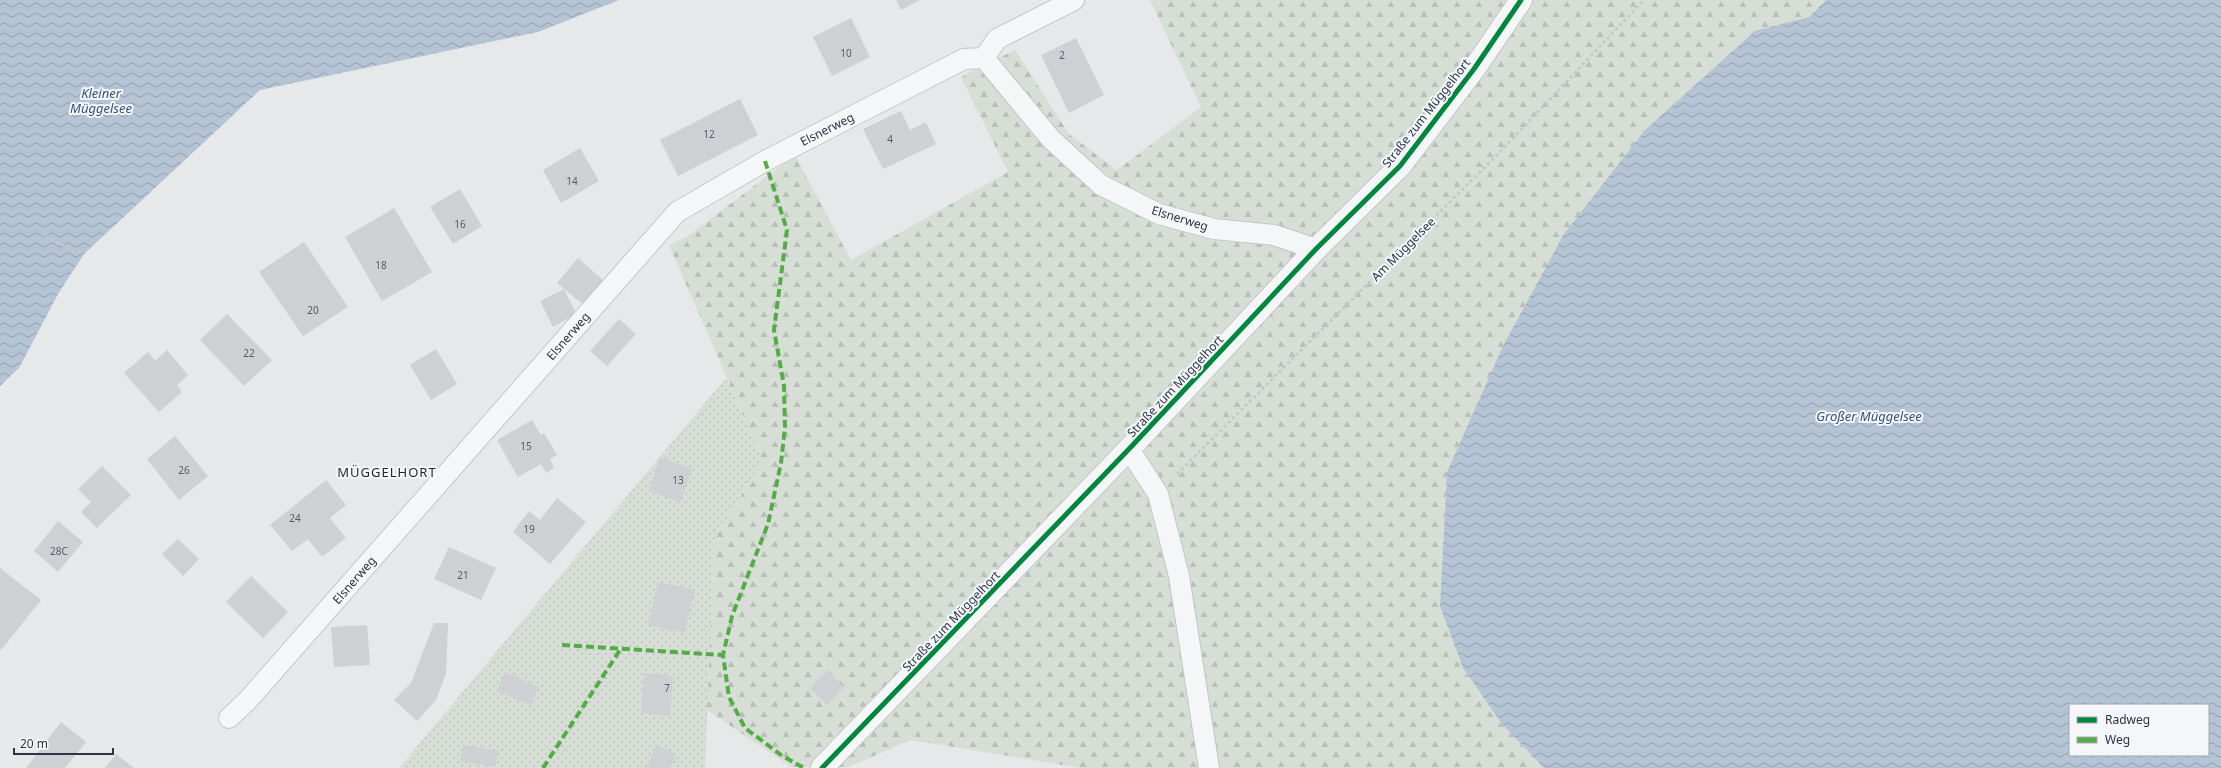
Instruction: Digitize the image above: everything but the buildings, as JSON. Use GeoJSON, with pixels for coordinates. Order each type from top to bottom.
{"type":"FeatureCollection","features":[{"type":"Feature","properties":{"kind":"street","name":"Straße zum Müggelhort"},"geometry":{"type":"LineString","coordinates":[[822,768],[1130,449],[1316,249],[1400,166],[1474,69],[1521,0]]}},
{"type":"Feature","properties":{"kind":"lane"},"geometry":{"type":"LineString","coordinates":[[984,58],[997,39],[1074,0]]}},
{"type":"Feature","properties":{"kind":"lane","name":"Elsnerweg"},"geometry":{"type":"LineString","coordinates":[[229,718],[248,700],[677,212],[765,161],[964,59],[984,58],[1050,139],[1101,185],[1158,214],[1214,229],[1274,235],[1316,249]]}},
{"type":"Feature","properties":{"kind":"lane"},"geometry":{"type":"LineString","coordinates":[[1130,449],[1158,494],[1179,576],[1209,768]]}},
{"type":"Feature","properties":{"kind":"path"},"geometry":{"type":"LineString","coordinates":[[45,237],[84,254]]}},
{"type":"Feature","properties":{"kind":"green space"},"geometry":{"type":"Polygon","coordinates":[[[1150,0],[1826,0],[1809,17],[1755,31],[1447,472],[1440,606],[1463,668],[1502,724],[1544,768],[1081,768],[911,740],[848,767],[791,767],[707,710],[714,540],[763,461],[669,245],[688,236],[795,155],[851,260],[1008,172],[961,77],[1015,50],[1069,134],[1117,170],[1201,107],[1150,0]]]}},
{"type":"Feature","properties":{"kind":"green space"},"geometry":{"type":"Polygon","coordinates":[[[726,378],[763,461],[714,540],[705,768],[399,768],[726,378]]]}},
{"type":"Feature","properties":{"kind":"water","name":"Kleiner Müggelsee"},"geometry":{"type":"Polygon","coordinates":[[[0,0],[619,0],[538,32],[260,90],[84,254],[58,294],[19,368],[0,386],[0,0]]]}},
{"type":"Feature","properties":{"kind":"water","name":"Großer Müggelsee"},"geometry":{"type":"Polygon","coordinates":[[[1826,0],[2221,0],[2221,768],[1544,768],[1502,724],[1463,668],[1440,606],[1447,472],[1503,346],[1564,234],[1645,130],[1755,31],[1809,17],[1826,0]]]}},
{"type":"Feature","properties":{"kind":"marked path"},"geometry":{"type":"LineString","coordinates":[[765,161],[787,230],[774,330],[784,386],[785,427],[781,463],[768,524],[732,616],[723,655],[729,697],[745,728],[781,755],[804,768]]}},
{"type":"Feature","properties":{"kind":"marked path"},"geometry":{"type":"LineString","coordinates":[[562,645],[723,655]]}},
{"type":"Feature","properties":{"kind":"marked path"},"geometry":{"type":"LineString","coordinates":[[543,768],[620,650]]}},
{"type":"Feature","properties":{"kind":"cycle path"},"geometry":{"type":"LineString","coordinates":[[822,768],[1129,449],[1316,249],[1400,166],[1474,69],[1521,0]]}},
{"type":"Feature","properties":{"kind":"district","name":"MÜGGELHORT"},"geometry":{"type":"Point","coordinates":[387,472]}}]}
